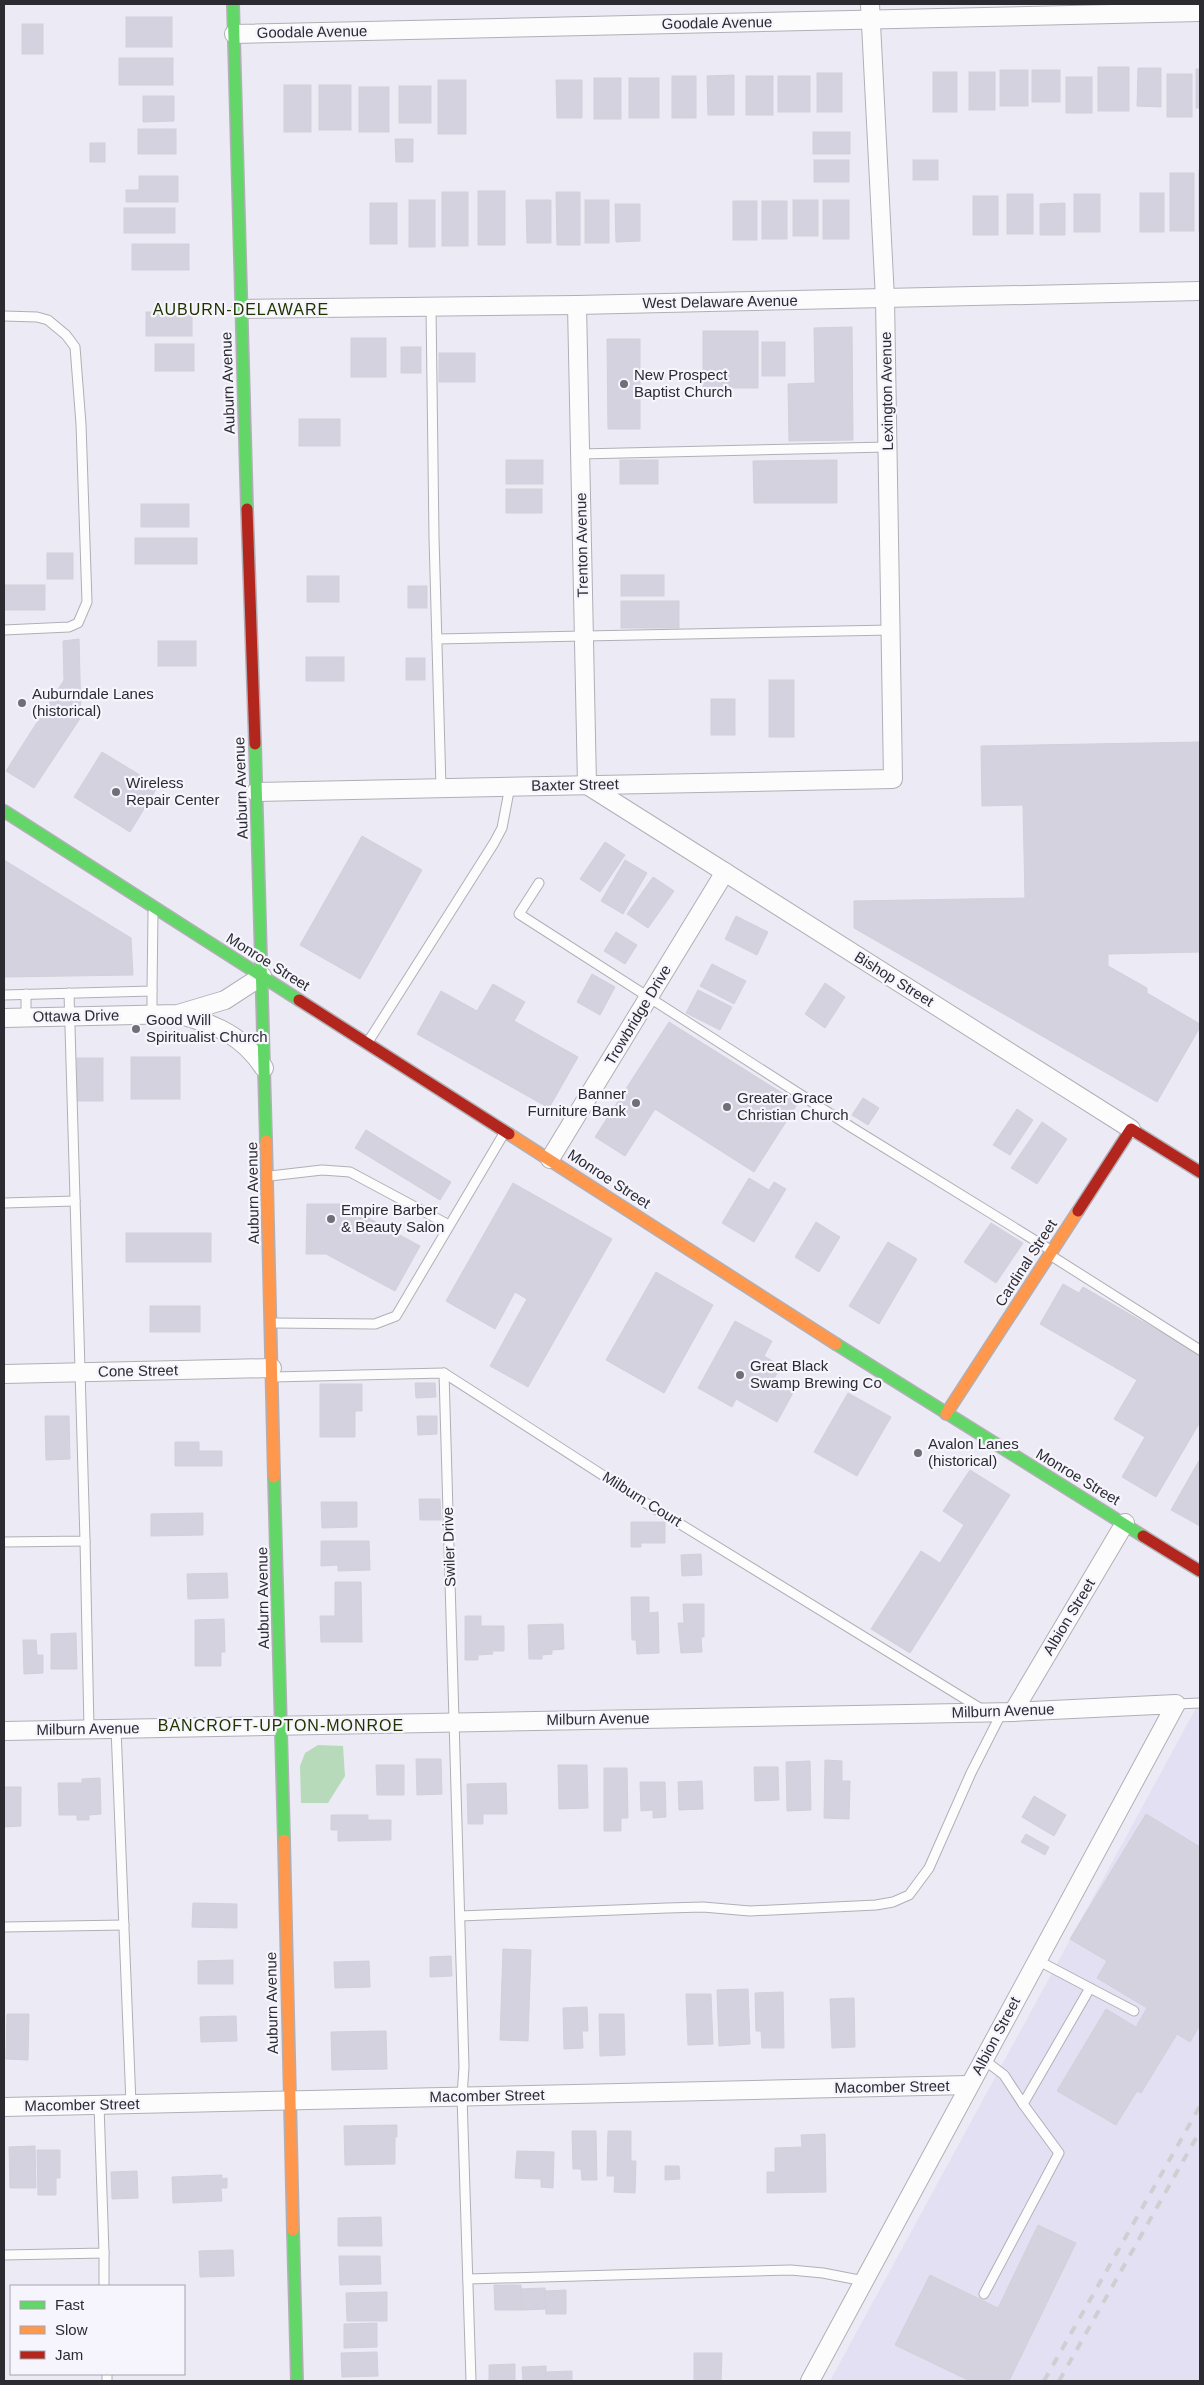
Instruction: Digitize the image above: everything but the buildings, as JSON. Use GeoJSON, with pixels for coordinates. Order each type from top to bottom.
{"type":"FeatureCollection","features":[{"type":"Feature","properties":{"kind":"street","name":"Auburn Avenue"},"geometry":{"type":"LineString","coordinates":[[233,4],[265,1070],[296,2381]]}},
{"type":"Feature","properties":{"kind":"street","name":"Goodale Avenue"},"geometry":{"type":"LineString","coordinates":[[234,34],[870,12],[1200,12]]}},
{"type":"Feature","properties":{"kind":"street","name":"Lexington Avenue"},"geometry":{"type":"LineString","coordinates":[[870,12],[885,299],[893,779]]}},
{"type":"Feature","properties":{"kind":"street","name":"West Delaware Avenue"},"geometry":{"type":"LineString","coordinates":[[241,309],[577,305],[1200,291]]}},
{"type":"Feature","properties":{"kind":"street","name":"Trenton Avenue"},"geometry":{"type":"LineString","coordinates":[[577,305],[587,785]]}},
{"type":"Feature","properties":{"kind":"street","name":"Baxter Street"},"geometry":{"type":"LineString","coordinates":[[256,792],[893,779]]}},
{"type":"Feature","properties":{"kind":"street","name":"Bishop Street"},"geometry":{"type":"LineString","coordinates":[[587,785],[1200,1172]]}},
{"type":"Feature","properties":{"kind":"street","name":"Monroe Street"},"geometry":{"type":"LineString","coordinates":[[4,811],[946,1414],[1200,1571]]}},
{"type":"Feature","properties":{"kind":"street","name":"Trowbridge Drive"},"geometry":{"type":"LineString","coordinates":[[550,1159],[725,872]]}},
{"type":"Feature","properties":{"kind":"street","name":"Ottawa Drive"},"geometry":{"type":"LineString","coordinates":[[4,1018],[178,1014],[225,1000],[262,976]]}},
{"type":"Feature","properties":{"kind":"street","name":"Ottawa Drive"},"geometry":{"type":"LineString","coordinates":[[178,1014],[221,1028],[232,1035],[254,1052],[265,1070]]}},
{"type":"Feature","properties":{"kind":"street","name":"Cardinal Street"},"geometry":{"type":"LineString","coordinates":[[946,1414],[1131,1128]]}},
{"type":"Feature","properties":{"kind":"street","name":"Cone Street"},"geometry":{"type":"LineString","coordinates":[[4,1374],[272,1372]]}},
{"type":"Feature","properties":{"kind":"street","name":"Albion Street"},"geometry":{"type":"LineString","coordinates":[[1001,1712],[1124,1523]]}},
{"type":"Feature","properties":{"kind":"street","name":"Milburn Avenue"},"geometry":{"type":"LineString","coordinates":[[4,1731],[455,1721],[1172,1711]]}},
{"type":"Feature","properties":{"kind":"street","name":"Albion Street"},"geometry":{"type":"LineString","coordinates":[[810,2381],[1172,1711]]}},
{"type":"Feature","properties":{"kind":"street","name":"Macomber Street"},"geometry":{"type":"LineString","coordinates":[[4,2107],[970,2085]]}},
{"type":"Feature","properties":{"kind":"lane"},"geometry":{"type":"LineString","coordinates":[[431,307],[441,788]]}},
{"type":"Feature","properties":{"kind":"lane"},"geometry":{"type":"LineString","coordinates":[[4,316],[37,317],[48,320],[66,335],[75,347],[82,434],[87,602],[78,623],[69,627],[4,630]]}},
{"type":"Feature","properties":{"kind":"lane"},"geometry":{"type":"LineString","coordinates":[[580,454],[888,447]]}},
{"type":"Feature","properties":{"kind":"lane"},"geometry":{"type":"LineString","coordinates":[[437,639],[584,634],[890,630]]}},
{"type":"Feature","properties":{"kind":"lane"},"geometry":{"type":"LineString","coordinates":[[367,1043],[494,843],[502,828],[510,786]]}},
{"type":"Feature","properties":{"kind":"lane"},"geometry":{"type":"LineString","coordinates":[[539,883],[519,914],[1200,1350]]}},
{"type":"Feature","properties":{"kind":"lane"},"geometry":{"type":"LineString","coordinates":[[152,1015],[153,906]]}},
{"type":"Feature","properties":{"kind":"lane"},"geometry":{"type":"LineString","coordinates":[[4,995],[152,992]]}},
{"type":"Feature","properties":{"kind":"lane"},"geometry":{"type":"LineString","coordinates":[[70,993],[69,1017],[89,1729]]}},
{"type":"Feature","properties":{"kind":"lane"},"geometry":{"type":"LineString","coordinates":[[26,994],[26,1017]]}},
{"type":"Feature","properties":{"kind":"lane"},"geometry":{"type":"LineString","coordinates":[[271,1323],[375,1324],[396,1316],[505,1130]]}},
{"type":"Feature","properties":{"kind":"lane"},"geometry":{"type":"LineString","coordinates":[[267,1176],[322,1170],[350,1172],[450,1225]]}},
{"type":"Feature","properties":{"kind":"lane"},"geometry":{"type":"LineString","coordinates":[[4,1203],[75,1201]]}},
{"type":"Feature","properties":{"kind":"lane"},"geometry":{"type":"LineString","coordinates":[[272,1372],[444,1373]]}},
{"type":"Feature","properties":{"kind":"lane","name":"Milburn Court"},"geometry":{"type":"LineString","coordinates":[[444,1373],[646,1503],[1001,1712]]}},
{"type":"Feature","properties":{"kind":"lane","name":"Swiler Drive"},"geometry":{"type":"LineString","coordinates":[[444,1373],[455,1721],[464,2067],[462,2096],[471,2381]]}},
{"type":"Feature","properties":{"kind":"lane"},"geometry":{"type":"LineString","coordinates":[[4,1542],[85,1541]]}},
{"type":"Feature","properties":{"kind":"lane"},"geometry":{"type":"LineString","coordinates":[[1172,1711],[1200,1703]]}},
{"type":"Feature","properties":{"kind":"lane"},"geometry":{"type":"LineString","coordinates":[[460,1916],[685,1907],[750,1911],[876,1905],[893,1902],[909,1895],[929,1868],[970,1773],[1001,1712]]}},
{"type":"Feature","properties":{"kind":"lane"},"geometry":{"type":"LineString","coordinates":[[116,1728],[131,2104]]}},
{"type":"Feature","properties":{"kind":"lane"},"geometry":{"type":"LineString","coordinates":[[4,1927],[124,1924]]}},
{"type":"Feature","properties":{"kind":"lane"},"geometry":{"type":"LineString","coordinates":[[1037,1960],[1134,2011]]}},
{"type":"Feature","properties":{"kind":"lane"},"geometry":{"type":"LineString","coordinates":[[1023,2104],[1090,1988]]}},
{"type":"Feature","properties":{"kind":"lane"},"geometry":{"type":"LineString","coordinates":[[983,2059],[1004,2075],[1058,2153],[984,2294]]}},
{"type":"Feature","properties":{"kind":"lane"},"geometry":{"type":"LineString","coordinates":[[99,2105],[104,2285]]}},
{"type":"Feature","properties":{"kind":"lane"},"geometry":{"type":"LineString","coordinates":[[4,2255],[104,2253]]}},
{"type":"Feature","properties":{"kind":"lane"},"geometry":{"type":"LineString","coordinates":[[468,2279],[791,2270],[823,2272],[864,2281]]}},
{"type":"Feature","properties":{"kind":"shaded area"},"geometry":{"type":"Polygon","coordinates":[[[1196,1708],[1200,1708],[1200,2381],[830,2381],[1196,1708]]]}},
{"type":"Feature","properties":{"kind":"green space"},"geometry":{"type":"Polygon","coordinates":[[[318,1745],[343,1746],[345,1776],[328,1803],[301,1803],[300,1766],[305,1753],[318,1745]]]}},
{"type":"Feature","properties":{"kind":"railway"},"geometry":{"type":"LineString","coordinates":[[1044,2381],[1200,2106]]}},
{"type":"Feature","properties":{"kind":"railway"},"geometry":{"type":"LineString","coordinates":[[1059,2381],[1200,2131]]}},
{"type":"Feature","properties":{"kind":"traffic: fast"},"geometry":{"type":"LineString","coordinates":[[233,4],[247,509]]}},
{"type":"Feature","properties":{"kind":"traffic: fast"},"geometry":{"type":"LineString","coordinates":[[255,744],[266,1141]]}},
{"type":"Feature","properties":{"kind":"traffic: fast"},"geometry":{"type":"LineString","coordinates":[[4,811],[299,1000]]}},
{"type":"Feature","properties":{"kind":"traffic: fast"},"geometry":{"type":"LineString","coordinates":[[836,1344],[1143,1536]]}},
{"type":"Feature","properties":{"kind":"traffic: fast"},"geometry":{"type":"LineString","coordinates":[[274,1477],[284,1840]]}},
{"type":"Feature","properties":{"kind":"traffic: fast"},"geometry":{"type":"LineString","coordinates":[[293,2230],[297,2381]]}},
{"type":"Feature","properties":{"kind":"traffic: slow"},"geometry":{"type":"LineString","coordinates":[[509,1134],[836,1344]]}},
{"type":"Feature","properties":{"kind":"traffic: slow"},"geometry":{"type":"LineString","coordinates":[[266,1141],[274,1477]]}},
{"type":"Feature","properties":{"kind":"traffic: slow"},"geometry":{"type":"LineString","coordinates":[[946,1414],[1078,1211]]}},
{"type":"Feature","properties":{"kind":"traffic: slow"},"geometry":{"type":"LineString","coordinates":[[284,1840],[293,2230]]}},
{"type":"Feature","properties":{"kind":"traffic: jam"},"geometry":{"type":"LineString","coordinates":[[247,509],[255,744]]}},
{"type":"Feature","properties":{"kind":"traffic: jam"},"geometry":{"type":"LineString","coordinates":[[299,1000],[509,1134]]}},
{"type":"Feature","properties":{"kind":"traffic: jam"},"geometry":{"type":"LineString","coordinates":[[1078,1211],[1131,1129],[1200,1172]]}},
{"type":"Feature","properties":{"kind":"traffic: jam"},"geometry":{"type":"LineString","coordinates":[[1143,1536],[1200,1571]]}},
{"type":"Feature","properties":{"kind":"place","name":"New Prospect Baptist Church"},"geometry":{"type":"Point","coordinates":[624,384]}},
{"type":"Feature","properties":{"kind":"place","name":"Auburndale Lanes (historical)"},"geometry":{"type":"Point","coordinates":[22,703]}},
{"type":"Feature","properties":{"kind":"place","name":"Wireless Repair Center"},"geometry":{"type":"Point","coordinates":[116,792]}},
{"type":"Feature","properties":{"kind":"place","name":"Good Will Spiritualist Church"},"geometry":{"type":"Point","coordinates":[136,1029]}},
{"type":"Feature","properties":{"kind":"place","name":"Banner Furniture Bank"},"geometry":{"type":"Point","coordinates":[636,1103]}},
{"type":"Feature","properties":{"kind":"place","name":"Greater Grace Christian Church"},"geometry":{"type":"Point","coordinates":[727,1107]}},
{"type":"Feature","properties":{"kind":"place","name":"Empire Barber & Beauty Salon"},"geometry":{"type":"Point","coordinates":[331,1219]}},
{"type":"Feature","properties":{"kind":"place","name":"Great Black Swamp Brewing Co"},"geometry":{"type":"Point","coordinates":[740,1375]}},
{"type":"Feature","properties":{"kind":"place","name":"Avalon Lanes (historical)"},"geometry":{"type":"Point","coordinates":[918,1453]}},
{"type":"Feature","properties":{"kind":"district","name":"AUBURN-DELAWARE"},"geometry":{"type":"Point","coordinates":[241,309]}},
{"type":"Feature","properties":{"kind":"district","name":"BANCROFT-UPTON-MONROE"},"geometry":{"type":"Point","coordinates":[281,1725]}}]}
